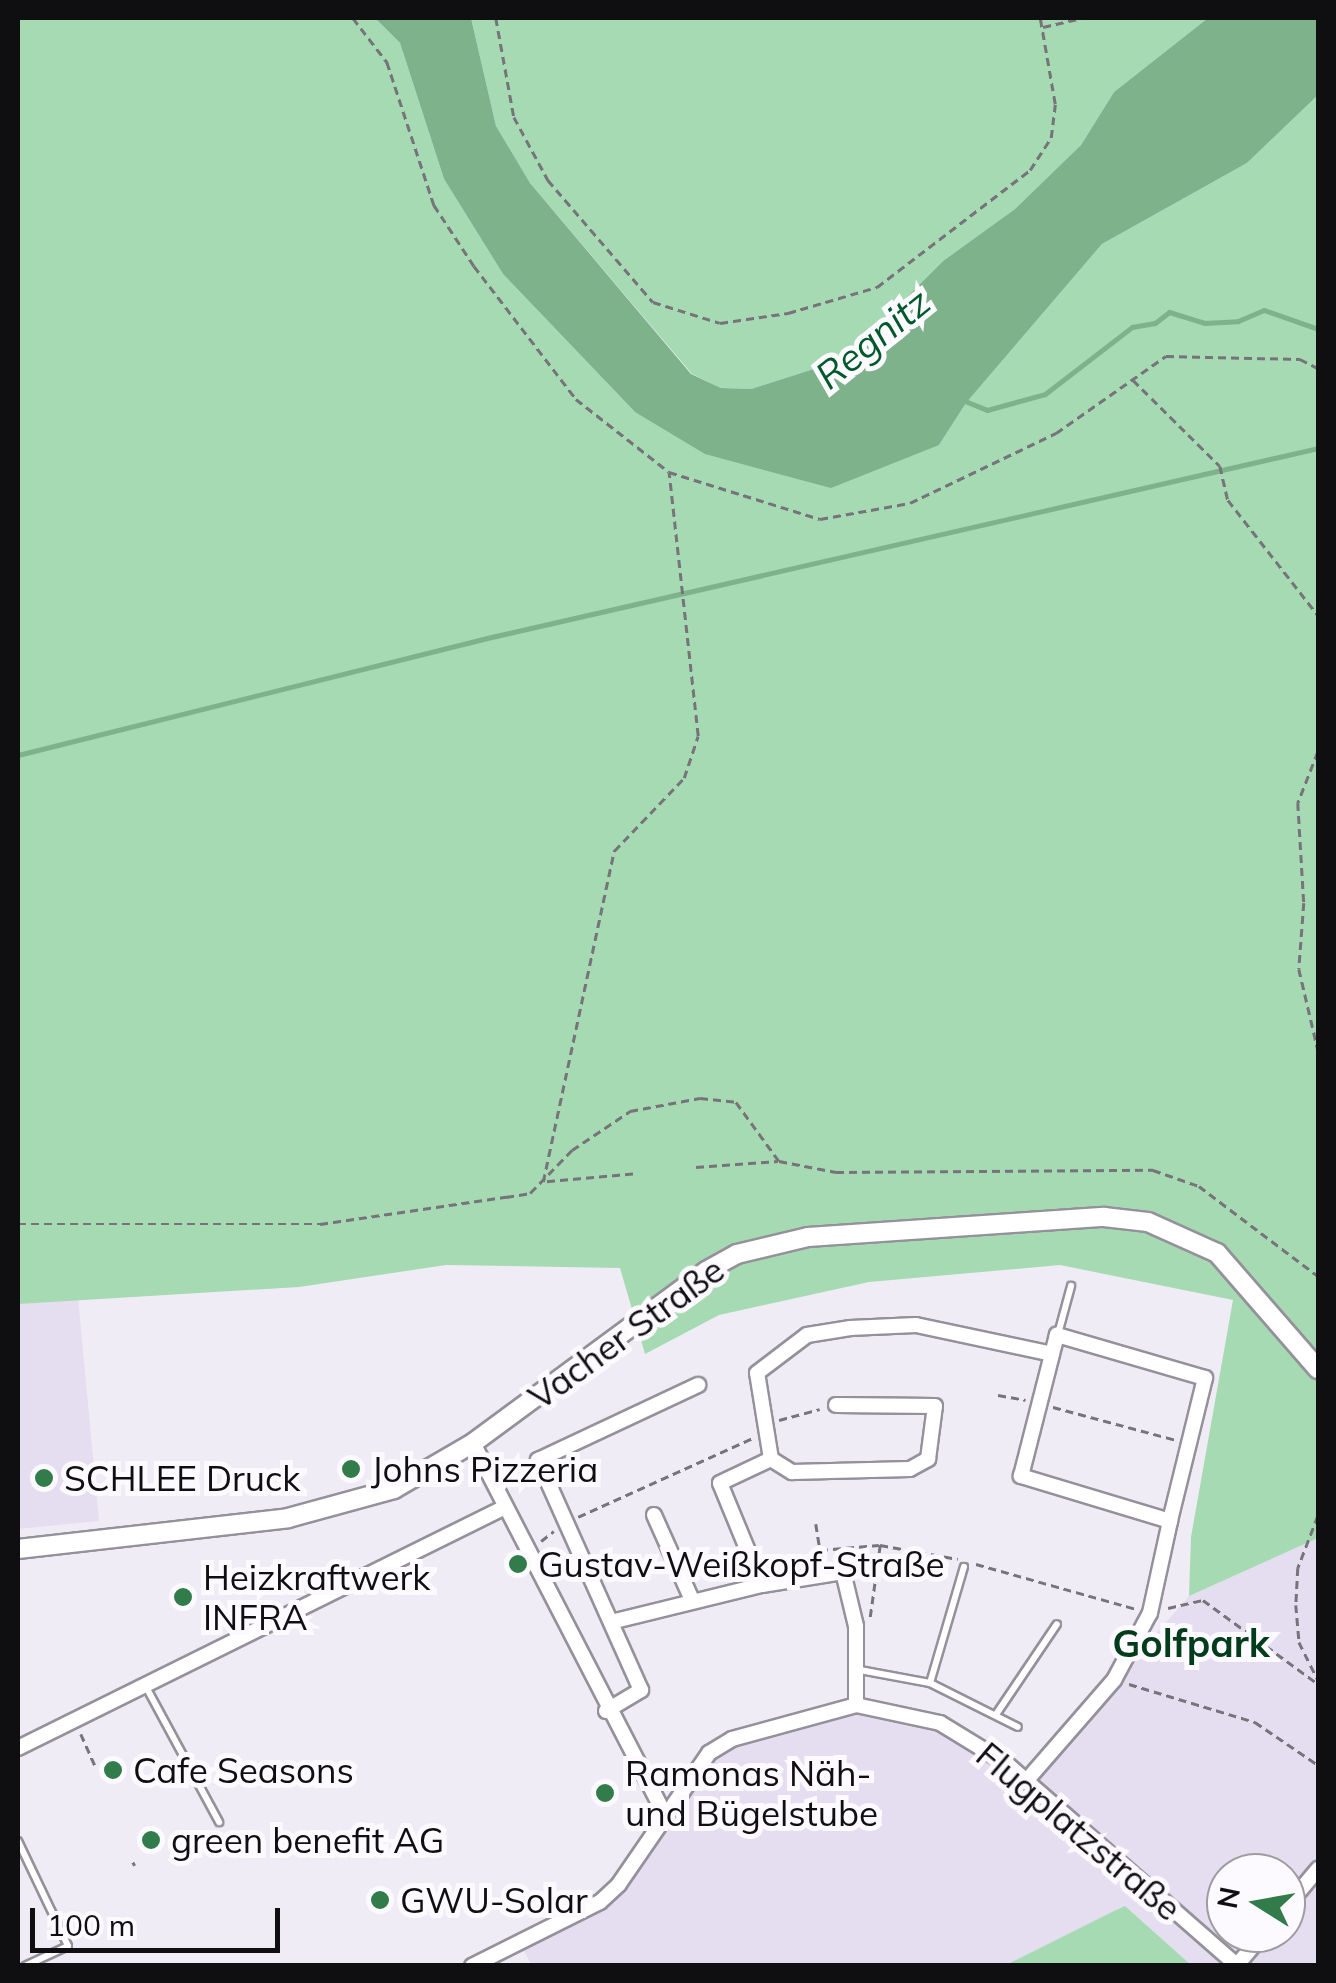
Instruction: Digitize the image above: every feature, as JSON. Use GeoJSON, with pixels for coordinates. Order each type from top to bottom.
{"type":"FeatureCollection","features":[{"type":"Feature","properties":{"kind":"street","name":"Vacher Straße"},"geometry":{"type":"LineString","coordinates":[[18,1549],[288,1518],[394,1489],[473,1444],[706,1271],[737,1254],[808,1236],[1104,1218],[1148,1222],[1218,1253],[1318,1369]]}},
{"type":"Feature","properties":{"kind":"street"},"geometry":{"type":"LineString","coordinates":[[771,1459],[757,1373],[808,1335],[916,1325],[1052,1354]]}},
{"type":"Feature","properties":{"kind":"street"},"geometry":{"type":"LineString","coordinates":[[1028,1780],[1114,1680],[1150,1612],[1205,1378],[1058,1335],[1021,1476],[1170,1521]]}},
{"type":"Feature","properties":{"kind":"street"},"geometry":{"type":"LineString","coordinates":[[606,1710],[640,1690],[615,1621],[538,1460],[698,1385]]}},
{"type":"Feature","properties":{"kind":"street"},"geometry":{"type":"LineString","coordinates":[[771,1459],[792,1472],[910,1469],[928,1459],[935,1406],[836,1405]]}},
{"type":"Feature","properties":{"kind":"street"},"geometry":{"type":"LineString","coordinates":[[473,1444],[606,1710],[665,1815]]}},
{"type":"Feature","properties":{"kind":"street"},"geometry":{"type":"LineString","coordinates":[[762,1584],[720,1483],[771,1459]]}},
{"type":"Feature","properties":{"kind":"street"},"geometry":{"type":"LineString","coordinates":[[18,1748],[505,1508]]}},
{"type":"Feature","properties":{"kind":"street"},"geometry":{"type":"LineString","coordinates":[[654,1515],[692,1600]]}},
{"type":"Feature","properties":{"kind":"street"},"geometry":{"type":"LineString","coordinates":[[615,1621],[762,1584],[844,1572],[856,1626],[860,1670],[856,1705]]}},
{"type":"Feature","properties":{"kind":"street","name":"Flugplatzstraße"},"geometry":{"type":"LineString","coordinates":[[472,1966],[600,1902],[709,1753],[732,1739],[856,1705],[940,1723],[1028,1780],[1237,1966]]}},
{"type":"Feature","properties":{"kind":"lane"},"geometry":{"type":"LineString","coordinates":[[1058,1335],[1071,1286]]}},
{"type":"Feature","properties":{"kind":"lane"},"geometry":{"type":"LineString","coordinates":[[930,1683],[964,1567]]}},
{"type":"Feature","properties":{"kind":"lane"},"geometry":{"type":"LineString","coordinates":[[997,1713],[1057,1624]]}},
{"type":"Feature","properties":{"kind":"lane"},"geometry":{"type":"LineString","coordinates":[[860,1670],[930,1683],[997,1713],[1018,1727]]}},
{"type":"Feature","properties":{"kind":"lane"},"geometry":{"type":"LineString","coordinates":[[144,1684],[219,1822]]}},
{"type":"Feature","properties":{"kind":"lane"},"geometry":{"type":"LineString","coordinates":[[18,1841],[68,1946],[25,1966]]}},
{"type":"Feature","properties":{"kind":"path"},"geometry":{"type":"LineString","coordinates":[[352,18],[387,62],[434,205],[474,266],[576,399],[669,472],[820,520],[910,503],[1056,433],[1166,356],[1300,359],[1318,368]]}},
{"type":"Feature","properties":{"kind":"path"},"geometry":{"type":"LineString","coordinates":[[496,18],[514,116],[548,180],[653,302],[720,323],[788,313],[877,287],[1030,170],[1051,138],[1055,104],[1040,18]]}},
{"type":"Feature","properties":{"kind":"path"},"geometry":{"type":"LineString","coordinates":[[1041,28],[1081,18]]}},
{"type":"Feature","properties":{"kind":"path"},"geometry":{"type":"LineString","coordinates":[[1132,379],[1220,466],[1228,500],[1318,615]]}},
{"type":"Feature","properties":{"kind":"path"},"geometry":{"type":"LineString","coordinates":[[543,1182],[614,851],[684,778],[698,736],[669,472]]}},
{"type":"Feature","properties":{"kind":"path"},"geometry":{"type":"LineString","coordinates":[[1318,752],[1298,803],[1304,903],[1299,968],[1318,1050]]}},
{"type":"Feature","properties":{"kind":"path"},"geometry":{"type":"LineString","coordinates":[[543,1182],[572,1150],[630,1111],[700,1098],[736,1102],[779,1162]]}},
{"type":"Feature","properties":{"kind":"path"},"geometry":{"type":"LineString","coordinates":[[696,1167],[779,1162],[836,1172],[1153,1170],[1199,1186],[1318,1276]]}},
{"type":"Feature","properties":{"kind":"path"},"geometry":{"type":"LineString","coordinates":[[18,1224],[320,1224],[506,1198],[543,1182],[633,1174]]}},
{"type":"Feature","properties":{"kind":"path"},"geometry":{"type":"LineString","coordinates":[[998,1395],[1189,1443]]}},
{"type":"Feature","properties":{"kind":"path"},"geometry":{"type":"LineString","coordinates":[[527,1552],[566,1522],[768,1434],[769,1422],[836,1405]]}},
{"type":"Feature","properties":{"kind":"path"},"geometry":{"type":"LineString","coordinates":[[1318,1516],[1298,1568],[1296,1605],[1299,1642],[1318,1682]]}},
{"type":"Feature","properties":{"kind":"path"},"geometry":{"type":"LineString","coordinates":[[816,1524],[820,1550],[880,1545],[920,1548],[1150,1612],[1203,1600],[1318,1682]]}},
{"type":"Feature","properties":{"kind":"path"},"geometry":{"type":"LineString","coordinates":[[856,1626],[868,1627],[880,1545]]}},
{"type":"Feature","properties":{"kind":"path"},"geometry":{"type":"LineString","coordinates":[[1114,1680],[1255,1722],[1318,1765]]}},
{"type":"Feature","properties":{"kind":"path"},"geometry":{"type":"LineString","coordinates":[[74,1720],[95,1764]]}},
{"type":"Feature","properties":{"kind":"shaded area"},"geometry":{"type":"Polygon","coordinates":[[[18,18],[375,18],[400,43],[444,179],[503,274],[635,412],[939,445],[966,403],[1102,244],[1247,163],[1318,95],[1318,1538],[1189,1596],[1191,1537],[1233,1300],[1060,1265],[869,1282],[719,1315],[645,1354],[620,1268],[446,1265],[299,1287],[18,1304],[18,18]]]}},
{"type":"Feature","properties":{"kind":"shaded area"},"geometry":{"type":"Polygon","coordinates":[[[471,18],[1208,18],[1114,92],[1081,145],[1015,209],[943,261],[845,359],[751,389],[721,388],[692,374],[530,183],[496,126],[471,18]]]}},
{"type":"Feature","properties":{"kind":"shaded area"},"geometry":{"type":"Polygon","coordinates":[[[78,1297],[99,1521],[18,1529],[18,1304],[78,1297]]]}},
{"type":"Feature","properties":{"kind":"shaded area"},"geometry":{"type":"Polygon","coordinates":[[[1318,1538],[1318,1965],[1191,1965],[1125,1906],[1006,1965],[532,1966],[519,1942],[600,1902],[709,1753],[856,1705],[940,1723],[1028,1779],[1189,1596],[1318,1538]]]}},
{"type":"Feature","properties":{"kind":"shaded area"},"geometry":{"type":"Polygon","coordinates":[[[1125,1906],[1191,1965],[1006,1965],[1110,1913],[1125,1906]]]}},
{"type":"Feature","properties":{"kind":"water","name":"Regnitz"},"geometry":{"type":"Polygon","coordinates":[[[375,18],[471,18],[496,126],[530,183],[691,374],[721,388],[751,389],[845,359],[943,261],[1015,209],[1081,145],[1114,92],[1208,18],[1318,18],[1318,95],[1247,163],[1102,244],[966,403],[939,445],[831,488],[705,454],[635,412],[503,274],[444,179],[400,43],[375,18]]]}},
{"type":"Feature","properties":{"kind":"waterway"},"geometry":{"type":"LineString","coordinates":[[960,399],[987,410],[1045,394],[1132,327],[1155,323],[1169,312],[1204,323],[1238,321],[1264,310],[1318,329]]}},
{"type":"Feature","properties":{"kind":"waterway"},"geometry":{"type":"LineString","coordinates":[[18,755],[496,636],[1318,448]]}},
{"type":"Feature","properties":{"kind":"place","name":"Johns Pizzeria"},"geometry":{"type":"Point","coordinates":[351,1469]}},
{"type":"Feature","properties":{"kind":"place","name":"SCHLEE Druck"},"geometry":{"type":"Point","coordinates":[44,1478]}},
{"type":"Feature","properties":{"kind":"place","name":"Gustav-Weißkopf-Straße"},"geometry":{"type":"Point","coordinates":[518,1564]}},
{"type":"Feature","properties":{"kind":"place","name":"Heizkraftwerk INFRA"},"geometry":{"type":"Point","coordinates":[183,1597]}},
{"type":"Feature","properties":{"kind":"place","name":"Cafe Seasons"},"geometry":{"type":"Point","coordinates":[113,1770]}},
{"type":"Feature","properties":{"kind":"place","name":"Ramonas Näh- und Bügelstube"},"geometry":{"type":"Point","coordinates":[605,1793]}},
{"type":"Feature","properties":{"kind":"place","name":"green benefit AG"},"geometry":{"type":"Point","coordinates":[151,1840]}},
{"type":"Feature","properties":{"kind":"place","name":"GWU-Solar"},"geometry":{"type":"Point","coordinates":[380,1900]}},
{"type":"Feature","properties":{"kind":"district","name":"Golfpark"},"geometry":{"type":"Point","coordinates":[1191,1644]}}]}
